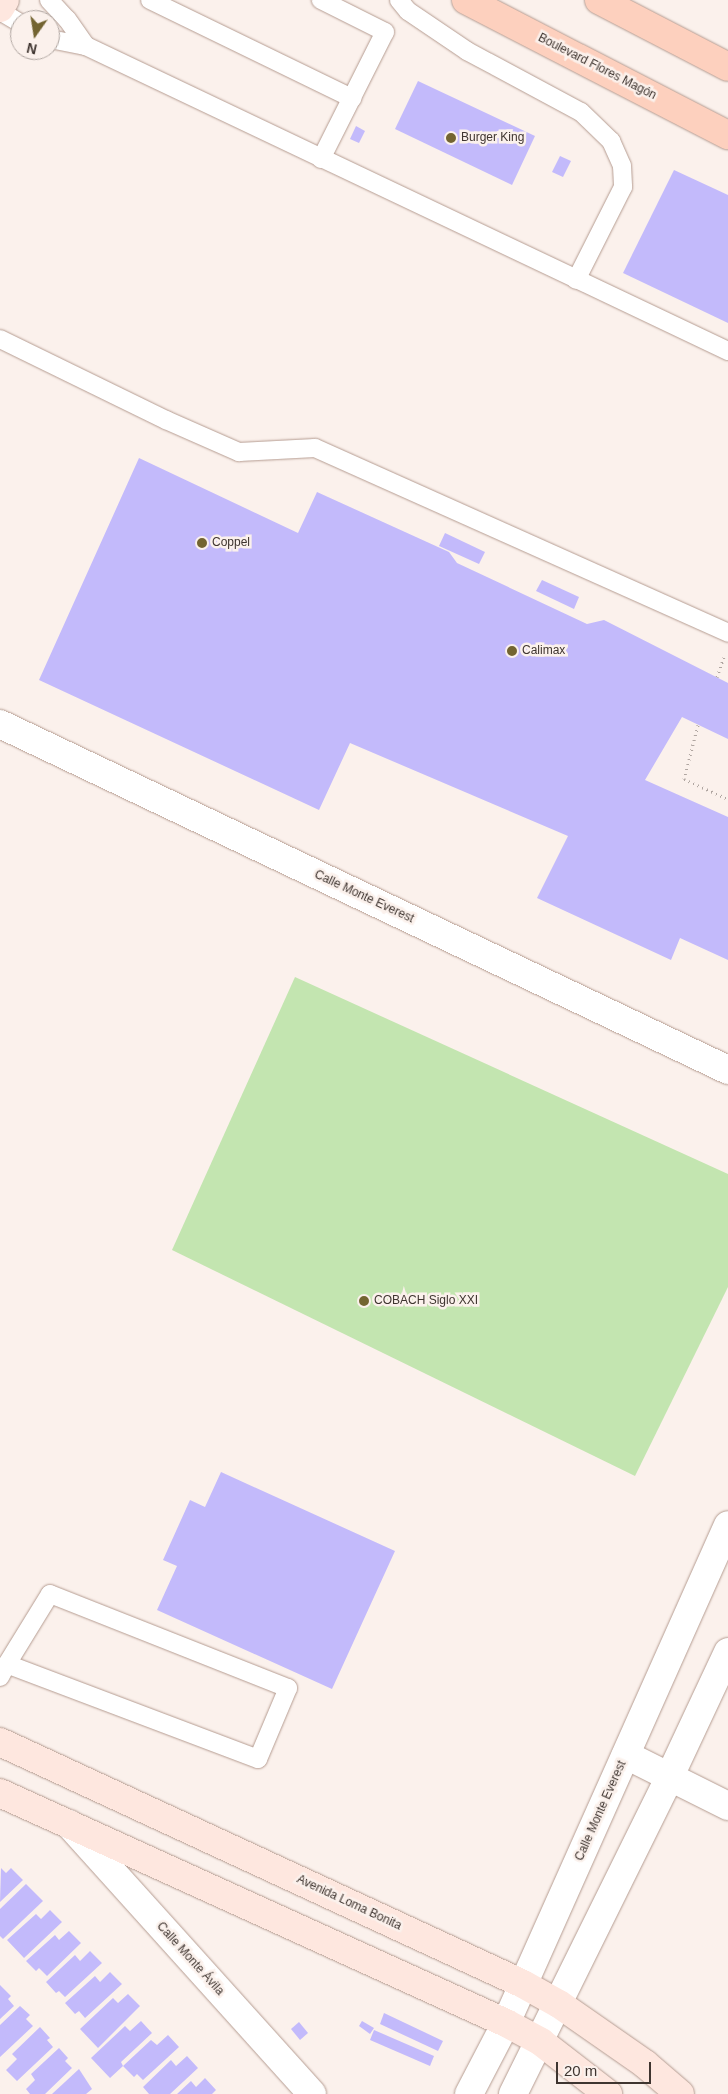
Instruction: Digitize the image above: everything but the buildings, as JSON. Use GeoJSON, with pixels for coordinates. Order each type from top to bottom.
{"type":"FeatureCollection","features":[{"type":"Feature","properties":{"kind":"main road"},"geometry":{"type":"LineString","coordinates":[[0,10],[5,0]]}},
{"type":"Feature","properties":{"kind":"main road","name":"Boulevard Flores Magón"},"geometry":{"type":"LineString","coordinates":[[466,0],[728,135]]}},
{"type":"Feature","properties":{"kind":"main road"},"geometry":{"type":"LineString","coordinates":[[599,0],[728,67]]}},
{"type":"Feature","properties":{"kind":"main road","name":"Avenida Loma Bonita"},"geometry":{"type":"LineString","coordinates":[[0,1742],[523,1984],[559,2004],[645,2064],[680,2094]]}},
{"type":"Feature","properties":{"kind":"main road"},"geometry":{"type":"LineString","coordinates":[[0,1793],[506,2023],[541,2042],[608,2094]]}},
{"type":"Feature","properties":{"kind":"street","name":"Calle Monte Everest"},"geometry":{"type":"LineString","coordinates":[[0,724],[728,1070]]}},
{"type":"Feature","properties":{"kind":"street","name":"Calle Monte Everest"},"geometry":{"type":"LineString","coordinates":[[469,2094],[506,2023],[728,1525]]}},
{"type":"Feature","properties":{"kind":"street"},"geometry":{"type":"LineString","coordinates":[[513,2094],[541,2042],[670,1778],[728,1652]]}},
{"type":"Feature","properties":{"kind":"street"},"geometry":{"type":"LineString","coordinates":[[626,1755],[728,1806]]}},
{"type":"Feature","properties":{"kind":"street","name":"Calle Monte Ávila"},"geometry":{"type":"LineString","coordinates":[[69,1824],[312,2094]]}},
{"type":"Feature","properties":{"kind":"lane"},"geometry":{"type":"LineString","coordinates":[[49,0],[67,19],[86,46]]}},
{"type":"Feature","properties":{"kind":"lane"},"geometry":{"type":"LineString","coordinates":[[150,0],[352,98]]}},
{"type":"Feature","properties":{"kind":"lane"},"geometry":{"type":"LineString","coordinates":[[321,0],[385,32],[321,159]]}},
{"type":"Feature","properties":{"kind":"lane"},"geometry":{"type":"LineString","coordinates":[[399,0],[408,11],[467,51],[581,112],[611,141],[622,166],[623,188],[576,280]]}},
{"type":"Feature","properties":{"kind":"lane"},"geometry":{"type":"LineString","coordinates":[[60,42],[86,46],[728,351]]}},
{"type":"Feature","properties":{"kind":"lane"},"geometry":{"type":"LineString","coordinates":[[0,339],[166,420],[239,452],[315,448],[728,633]]}},
{"type":"Feature","properties":{"kind":"lane"},"geometry":{"type":"LineString","coordinates":[[50,1594],[288,1688],[258,1759],[4,1670],[50,1594]]}},
{"type":"Feature","properties":{"kind":"path"},"geometry":{"type":"LineString","coordinates":[[716,677],[725,653]]}},
{"type":"Feature","properties":{"kind":"path"},"geometry":{"type":"LineString","coordinates":[[698,725],[684,779],[728,800]]}},
{"type":"Feature","properties":{"kind":"green space"},"geometry":{"type":"Polygon","coordinates":[[[295,977],[728,1174],[728,1287],[635,1476],[172,1250],[295,977]]]}},
{"type":"Feature","properties":{"kind":"place","name":"Burger King"},"geometry":{"type":"Point","coordinates":[451,138]}},
{"type":"Feature","properties":{"kind":"place","name":"Coppel"},"geometry":{"type":"Point","coordinates":[202,543]}},
{"type":"Feature","properties":{"kind":"place","name":"Calimax"},"geometry":{"type":"Point","coordinates":[512,651]}},
{"type":"Feature","properties":{"kind":"place","name":"COBACH Siglo XXI"},"geometry":{"type":"Point","coordinates":[364,1301]}}]}
